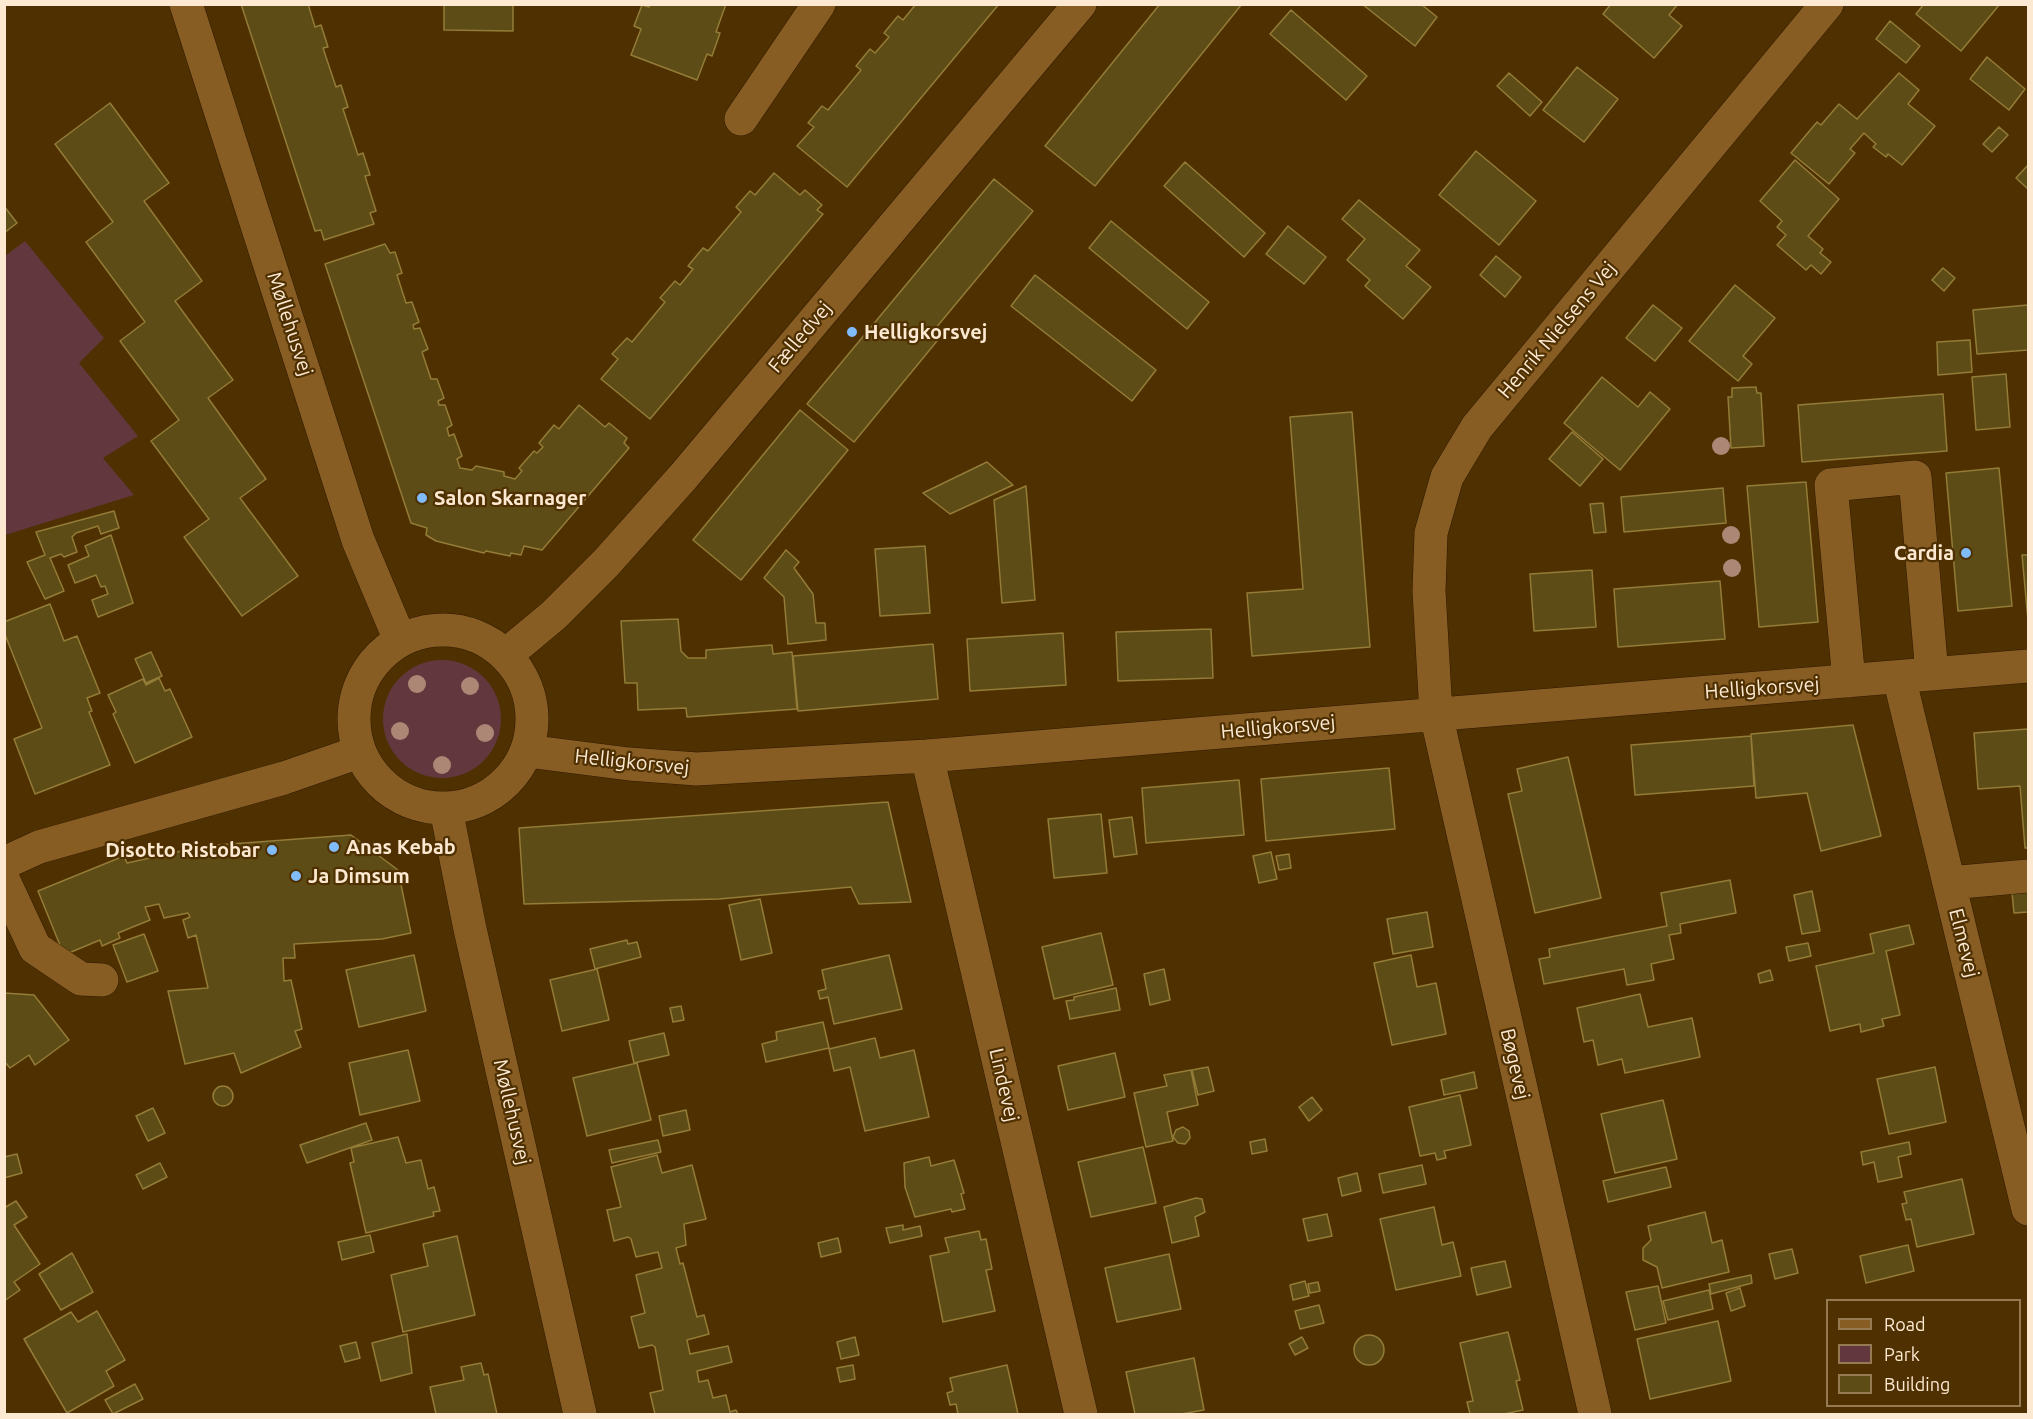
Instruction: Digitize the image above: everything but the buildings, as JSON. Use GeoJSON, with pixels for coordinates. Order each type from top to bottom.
{"type":"FeatureCollection","features":[{"type":"Feature","properties":{"kind":"street","name":"Møllehusvej"},"geometry":{"type":"LineString","coordinates":[[186,4],[358,540],[400,640]]}},
{"type":"Feature","properties":{"kind":"street"},"geometry":{"type":"LineString","coordinates":[[741,119],[819,4]]}},
{"type":"Feature","properties":{"kind":"street","name":"Fælledvej"},"geometry":{"type":"LineString","coordinates":[[506,655],[554,615],[606,563],[676,485],[1080,4]]}},
{"type":"Feature","properties":{"kind":"street","name":"Henrik Nielsens Vej"},"geometry":{"type":"LineString","coordinates":[[1436,714],[1429,591],[1431,533],[1447,477],[1477,427],[1827,4]]}},
{"type":"Feature","properties":{"kind":"street"},"geometry":{"type":"LineString","coordinates":[[1849,681],[1831,485],[1915,477],[1932,674]]}},
{"type":"Feature","properties":{"kind":"street"},"geometry":{"type":"LineString","coordinates":[[456,630],[483,639],[506,655],[522,676],[531,700],[533,725],[527,751],[509,781],[495,792],[463,807],[446,809],[427,808],[393,794],[368,768],[359,752],[353,720],[359,689],[375,660],[400,640],[427,631],[456,630]]}},
{"type":"Feature","properties":{"kind":"street","name":"Helligkorsvej"},"geometry":{"type":"LineString","coordinates":[[527,751],[629,764],[697,769],[927,756],[2028,666]]}},
{"type":"Feature","properties":{"kind":"street","name":"Elmevej"},"geometry":{"type":"LineString","coordinates":[[1899,677],[2028,1209]]}},
{"type":"Feature","properties":{"kind":"street","name":"Bøgevej"},"geometry":{"type":"LineString","coordinates":[[1436,714],[1595,1414]]}},
{"type":"Feature","properties":{"kind":"street"},"geometry":{"type":"LineString","coordinates":[[4,863],[39,847],[284,778],[359,752]]}},
{"type":"Feature","properties":{"kind":"street","name":"Lindevej"},"geometry":{"type":"LineString","coordinates":[[927,756],[1081,1414]]}},
{"type":"Feature","properties":{"kind":"street","name":"Møllehusvej"},"geometry":{"type":"LineString","coordinates":[[446,809],[470,929],[580,1414]]}},
{"type":"Feature","properties":{"kind":"street"},"geometry":{"type":"LineString","coordinates":[[1949,883],[2028,876]]}},
{"type":"Feature","properties":{"kind":"street"},"geometry":{"type":"LineString","coordinates":[[4,881],[34,948],[81,979],[102,981]]}},
{"type":"Feature","properties":{"kind":"green space"},"geometry":{"type":"Polygon","coordinates":[[[25,241],[104,338],[79,363],[138,436],[103,458],[134,495],[5,535],[5,256],[25,241]]]}},
{"type":"Feature","properties":{"kind":"green space"},"geometry":{"type":"Polygon","coordinates":[[[442,660],[465,664],[484,677],[497,696],[501,719],[497,742],[484,761],[465,774],[442,778],[419,774],[400,761],[387,742],[383,719],[387,696],[400,677],[419,664],[442,660]]]}},
{"type":"Feature","properties":{"kind":"place","name":"Helligkorsvej"},"geometry":{"type":"Point","coordinates":[852,332]}},
{"type":"Feature","properties":{"kind":"place","name":"Salon Skarnager"},"geometry":{"type":"Point","coordinates":[422,498]}},
{"type":"Feature","properties":{"kind":"place","name":"Cardia"},"geometry":{"type":"Point","coordinates":[1966,553]}},
{"type":"Feature","properties":{"kind":"place","name":"Anas Kebab"},"geometry":{"type":"Point","coordinates":[334,847]}},
{"type":"Feature","properties":{"kind":"place","name":"Disotto Ristobar"},"geometry":{"type":"Point","coordinates":[272,850]}},
{"type":"Feature","properties":{"kind":"place","name":"Ja Dimsum"},"geometry":{"type":"Point","coordinates":[296,876]}}]}
